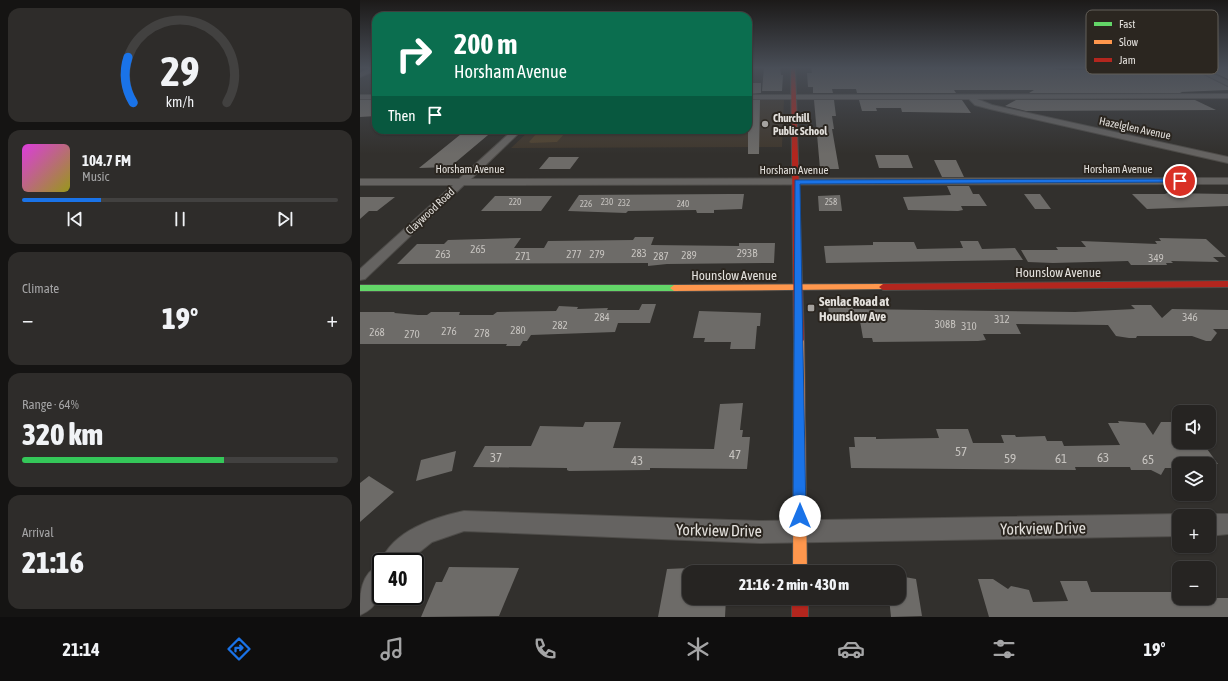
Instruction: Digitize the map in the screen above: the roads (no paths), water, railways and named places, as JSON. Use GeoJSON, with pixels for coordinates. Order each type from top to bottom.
{"type":"FeatureCollection","features":[{"type":"Feature","properties":{"kind":"street","name":"Hazelglen Avenue"},"geometry":{"type":"LineString","coordinates":[[970,96],[977,102],[990,107],[1228,160]]}},
{"type":"Feature","properties":{"kind":"street"},"geometry":{"type":"LineString","coordinates":[[752,97],[1228,96]]}},
{"type":"Feature","properties":{"kind":"street"},"geometry":{"type":"LineString","coordinates":[[360,97],[372,97]]}},
{"type":"Feature","properties":{"kind":"street"},"geometry":{"type":"LineString","coordinates":[[794,97],[799,288],[800,565]]}},
{"type":"Feature","properties":{"kind":"street","name":"Claywood Road"},"geometry":{"type":"LineString","coordinates":[[360,276],[514,134]]}},
{"type":"Feature","properties":{"kind":"street","name":"Horsham Avenue"},"geometry":{"type":"LineString","coordinates":[[360,182],[1228,181]]}},
{"type":"Feature","properties":{"kind":"street","name":"Hounslow Avenue"},"geometry":{"type":"LineString","coordinates":[[360,288],[799,288],[1228,284]]}},
{"type":"Feature","properties":{"kind":"street","name":"Yorkview Drive"},"geometry":{"type":"LineString","coordinates":[[401,553],[416,538],[442,526],[464,521],[759,532],[1172,525]]}},
{"type":"Feature","properties":{"kind":"street"},"geometry":{"type":"LineString","coordinates":[[1216,525],[1228,524]]}},
{"type":"Feature","properties":{"kind":"street"},"geometry":{"type":"LineString","coordinates":[[360,603],[372,587]]}},
{"type":"Feature","properties":{"kind":"street"},"geometry":{"type":"LineString","coordinates":[[800,605],[800,617]]}},
{"type":"Feature","properties":{"kind":"place","name":"Churchill Public School"},"geometry":{"type":"Point","coordinates":[765,124]}},
{"type":"Feature","properties":{"kind":"place","name":"Senlac Road at Hounslow Ave"},"geometry":{"type":"Point","coordinates":[811,308]}}]}
